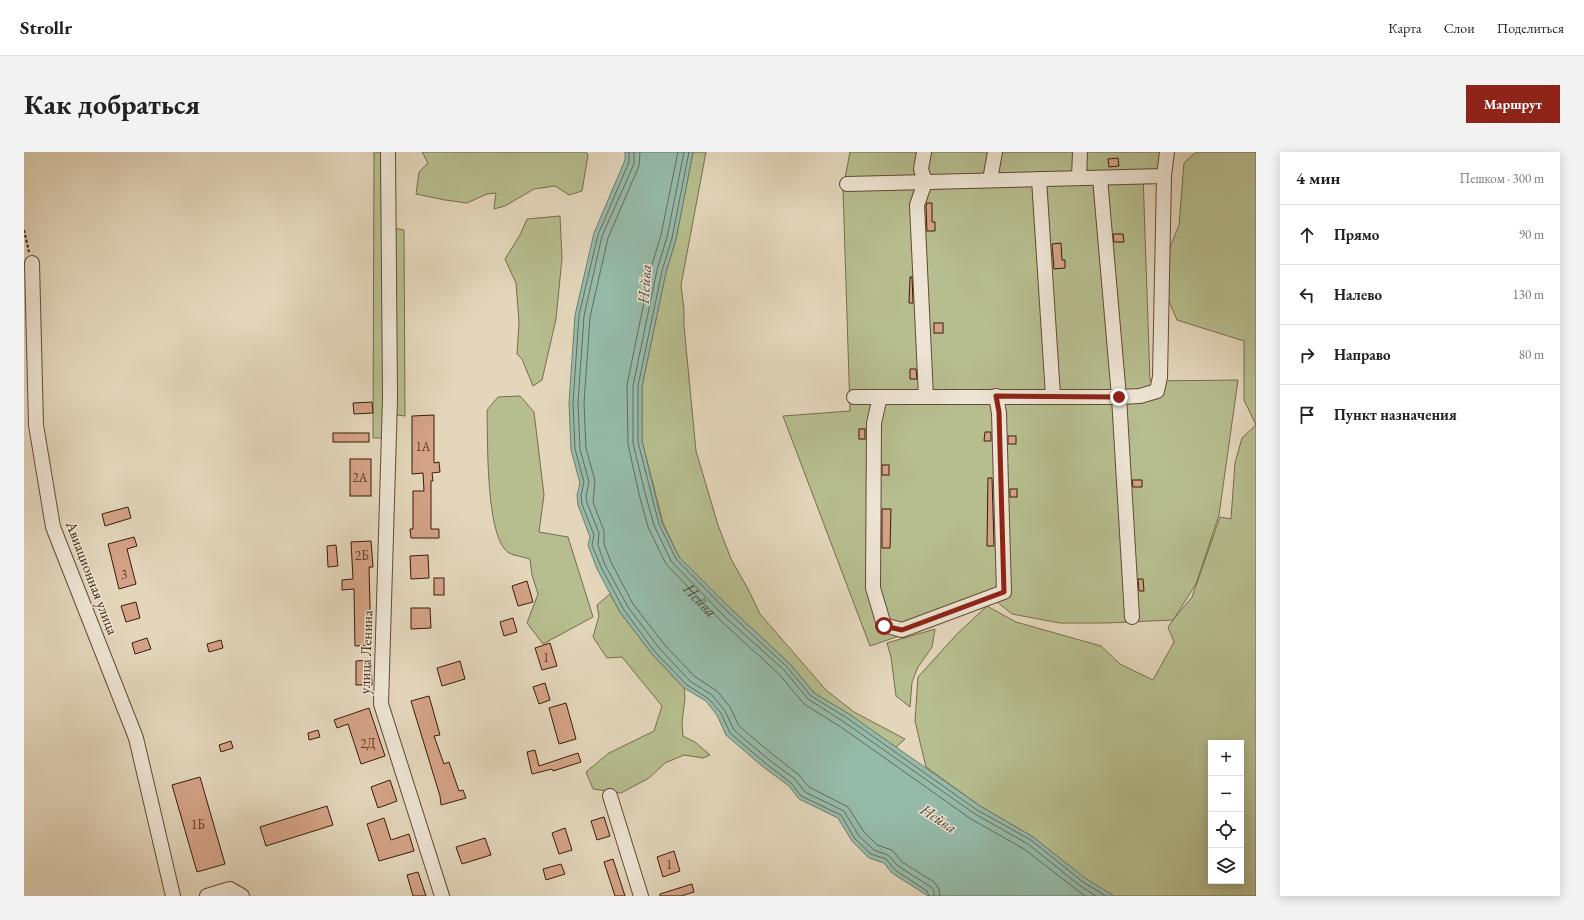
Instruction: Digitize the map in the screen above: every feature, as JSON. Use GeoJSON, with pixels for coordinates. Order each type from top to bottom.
{"type":"FeatureCollection","features":[{"type":"Feature","properties":{"kind":"street","name":"улица Ленина"},"geometry":{"type":"LineString","coordinates":[[388,152],[390,399],[381,704],[442,896]]}},
{"type":"Feature","properties":{"kind":"street"},"geometry":{"type":"LineString","coordinates":[[924,152],[922,169],[925,182],[917,205],[926,397]]}},
{"type":"Feature","properties":{"kind":"street"},"geometry":{"type":"LineString","coordinates":[[990,180],[995,152]]}},
{"type":"Feature","properties":{"kind":"street"},"geometry":{"type":"LineString","coordinates":[[1079,178],[1080,152]]}},
{"type":"Feature","properties":{"kind":"street"},"geometry":{"type":"LineString","coordinates":[[854,397],[1119,397],[1140,396],[1157,391],[1160,377],[1164,176],[1167,152]]}},
{"type":"Feature","properties":{"kind":"street"},"geometry":{"type":"LineString","coordinates":[[847,184],[1164,176]]}},
{"type":"Feature","properties":{"kind":"street"},"geometry":{"type":"LineString","coordinates":[[1100,178],[1119,397],[1132,618]]}},
{"type":"Feature","properties":{"kind":"street"},"geometry":{"type":"LineString","coordinates":[[1039,179],[1053,396]]}},
{"type":"Feature","properties":{"kind":"street","name":"Авиационная улица"},"geometry":{"type":"LineString","coordinates":[[32,263],[36,425],[54,527],[136,738],[173,896]]}},
{"type":"Feature","properties":{"kind":"street"},"geometry":{"type":"LineString","coordinates":[[880,396],[874,423],[872,588],[884,626],[902,630],[1004,592],[999,412],[996,396]]}},
{"type":"Feature","properties":{"kind":"street"},"geometry":{"type":"LineString","coordinates":[[610,796],[641,896]]}},
{"type":"Feature","properties":{"kind":"street"},"geometry":{"type":"LineString","coordinates":[[207,896],[230,889],[242,896]]}},
{"type":"Feature","properties":{"kind":"path"},"geometry":{"type":"LineString","coordinates":[[24,230],[32,263]]}},
{"type":"Feature","properties":{"kind":"shaded area"},"geometry":{"type":"Polygon","coordinates":[[[374,152],[383,152],[383,438],[373,438],[374,152]]]}},
{"type":"Feature","properties":{"kind":"shaded area"},"geometry":{"type":"Polygon","coordinates":[[[422,152],[586,152],[588,155],[582,191],[569,195],[555,186],[534,189],[505,206],[494,209],[496,193],[487,194],[467,203],[416,194],[419,172],[428,163],[422,152]]]}},
{"type":"Feature","properties":{"kind":"shaded area"},"geometry":{"type":"Polygon","coordinates":[[[693,152],[706,152],[681,285],[696,451],[718,525],[731,559],[760,614],[826,690],[854,712],[905,739],[895,748],[849,714],[814,693],[790,664],[731,609],[679,557],[663,523],[642,441],[642,386],[666,272],[676,239],[693,152]]]}},
{"type":"Feature","properties":{"kind":"shaded area"},"geometry":{"type":"Polygon","coordinates":[[[850,152],[1164,152],[1164,158],[1158,169],[1143,174],[1150,381],[1238,380],[1219,515],[1196,584],[1173,620],[1107,623],[1060,623],[1012,614],[991,597],[972,611],[870,646],[783,416],[850,411],[843,189],[850,152]]]}},
{"type":"Feature","properties":{"kind":"shaded area"},"geometry":{"type":"Polygon","coordinates":[[[1196,152],[1256,152],[1256,425],[1244,400],[1244,341],[1177,320],[1167,297],[1169,250],[1179,225],[1184,163],[1196,152]]]}},
{"type":"Feature","properties":{"kind":"shaded area"},"geometry":{"type":"Polygon","coordinates":[[[560,216],[562,258],[556,319],[542,380],[533,386],[522,359],[517,354],[519,322],[516,283],[505,259],[520,235],[527,219],[560,216]]]}},
{"type":"Feature","properties":{"kind":"shaded area"},"geometry":{"type":"Polygon","coordinates":[[[394,228],[404,230],[405,416],[396,415],[394,228]]]}},
{"type":"Feature","properties":{"kind":"shaded area"},"geometry":{"type":"Polygon","coordinates":[[[520,396],[534,412],[544,495],[539,532],[568,537],[593,617],[543,644],[527,623],[538,594],[532,575],[530,559],[509,553],[501,544],[492,509],[489,486],[487,410],[498,397],[520,396]]]}},
{"type":"Feature","properties":{"kind":"shaded area"},"geometry":{"type":"Polygon","coordinates":[[[1256,425],[1256,896],[1114,896],[1085,879],[1033,837],[980,806],[926,767],[915,721],[918,677],[957,634],[987,606],[1016,622],[1101,646],[1120,664],[1153,680],[1174,642],[1168,627],[1192,597],[1220,517],[1231,519],[1235,463],[1242,438],[1256,425]]]}},
{"type":"Feature","properties":{"kind":"shaded area"},"geometry":{"type":"Polygon","coordinates":[[[610,594],[620,612],[652,654],[684,688],[685,698],[682,722],[683,736],[695,742],[710,755],[703,758],[684,755],[665,763],[649,778],[621,793],[593,789],[586,772],[609,753],[654,731],[662,706],[622,657],[607,658],[593,637],[599,616],[597,605],[610,594]]]}},
{"type":"Feature","properties":{"kind":"shaded area"},"geometry":{"type":"Polygon","coordinates":[[[935,629],[932,647],[918,667],[912,682],[910,707],[896,696],[891,657],[887,643],[935,629]]]}},
{"type":"Feature","properties":{"kind":"water","name":"Нейва"},"geometry":{"type":"Polygon","coordinates":[[[625,152],[693,152],[676,239],[666,272],[642,386],[642,441],[662,523],[679,557],[731,609],[790,664],[814,693],[849,714],[980,806],[1033,837],[1085,878],[1114,896],[928,896],[892,873],[884,863],[869,858],[852,841],[838,818],[799,799],[789,786],[762,766],[726,735],[717,715],[706,701],[684,688],[652,654],[620,612],[597,569],[588,545],[590,537],[578,505],[577,495],[580,483],[571,450],[569,403],[575,315],[594,233],[625,160],[625,152]]]}},
{"type":"Feature","properties":{"kind":"building"},"geometry":{"type":"Polygon","coordinates":[[[1118,158],[1119,166],[1109,167],[1108,159],[1118,158]]]}},
{"type":"Feature","properties":{"kind":"building"},"geometry":{"type":"Polygon","coordinates":[[[927,203],[932,203],[932,222],[935,222],[935,231],[927,231],[927,203]]]}},
{"type":"Feature","properties":{"kind":"building"},"geometry":{"type":"Polygon","coordinates":[[[1113,234],[1123,234],[1124,242],[1114,242],[1113,234]]]}},
{"type":"Feature","properties":{"kind":"building"},"geometry":{"type":"Polygon","coordinates":[[[1061,243],[1062,260],[1065,260],[1065,268],[1054,269],[1052,244],[1061,243]]]}},
{"type":"Feature","properties":{"kind":"building"},"geometry":{"type":"Polygon","coordinates":[[[910,277],[912,277],[913,303],[909,303],[910,277]]]}},
{"type":"Feature","properties":{"kind":"building"},"geometry":{"type":"Polygon","coordinates":[[[934,323],[943,323],[943,333],[934,333],[934,323]]]}},
{"type":"Feature","properties":{"kind":"building"},"geometry":{"type":"Polygon","coordinates":[[[910,369],[916,369],[917,379],[910,379],[910,369]]]}},
{"type":"Feature","properties":{"kind":"building"},"geometry":{"type":"Polygon","coordinates":[[[372,402],[373,413],[354,414],[353,403],[372,402]]]}},
{"type":"Feature","properties":{"kind":"building"},"geometry":{"type":"Polygon","coordinates":[[[434,415],[434,463],[439,462],[440,472],[432,473],[431,529],[439,529],[439,538],[411,538],[410,529],[413,529],[413,491],[424,491],[423,473],[412,474],[412,416],[434,415]]]}},
{"type":"Feature","properties":{"kind":"building"},"geometry":{"type":"Polygon","coordinates":[[[859,429],[865,429],[865,439],[859,439],[859,429]]]}},
{"type":"Feature","properties":{"kind":"building"},"geometry":{"type":"Polygon","coordinates":[[[985,432],[991,432],[991,441],[984,441],[985,432]]]}},
{"type":"Feature","properties":{"kind":"building"},"geometry":{"type":"Polygon","coordinates":[[[333,433],[369,433],[369,442],[333,442],[333,433]]]}},
{"type":"Feature","properties":{"kind":"building"},"geometry":{"type":"Polygon","coordinates":[[[1008,436],[1016,436],[1016,444],[1008,444],[1008,436]]]}},
{"type":"Feature","properties":{"kind":"building"},"geometry":{"type":"Polygon","coordinates":[[[350,459],[371,459],[371,496],[350,496],[350,459]]]}},
{"type":"Feature","properties":{"kind":"building"},"geometry":{"type":"Polygon","coordinates":[[[882,465],[889,465],[889,475],[882,475],[882,465]]]}},
{"type":"Feature","properties":{"kind":"building"},"geometry":{"type":"Polygon","coordinates":[[[988,478],[992,478],[994,546],[987,546],[988,478]]]}},
{"type":"Feature","properties":{"kind":"building"},"geometry":{"type":"Polygon","coordinates":[[[1132,480],[1142,480],[1142,487],[1133,487],[1132,480]]]}},
{"type":"Feature","properties":{"kind":"building"},"geometry":{"type":"Polygon","coordinates":[[[1010,489],[1017,489],[1017,497],[1010,497],[1010,489]]]}},
{"type":"Feature","properties":{"kind":"building"},"geometry":{"type":"Polygon","coordinates":[[[128,507],[131,518],[105,526],[102,514],[128,507]]]}},
{"type":"Feature","properties":{"kind":"building"},"geometry":{"type":"Polygon","coordinates":[[[882,509],[891,509],[890,548],[882,548],[882,509]]]}},
{"type":"Feature","properties":{"kind":"building"},"geometry":{"type":"Polygon","coordinates":[[[134,537],[137,546],[127,549],[136,584],[119,589],[108,544],[134,537]]]}},
{"type":"Feature","properties":{"kind":"building"},"geometry":{"type":"Polygon","coordinates":[[[371,541],[373,567],[369,567],[371,645],[355,646],[354,589],[342,590],[342,580],[353,579],[351,542],[371,541]]]}},
{"type":"Feature","properties":{"kind":"building"},"geometry":{"type":"Polygon","coordinates":[[[336,545],[338,566],[328,567],[327,546],[336,545]]]}},
{"type":"Feature","properties":{"kind":"building"},"geometry":{"type":"Polygon","coordinates":[[[428,555],[429,578],[411,579],[410,556],[428,555]]]}},
{"type":"Feature","properties":{"kind":"building"},"geometry":{"type":"Polygon","coordinates":[[[434,578],[444,578],[444,595],[434,595],[434,578]]]}},
{"type":"Feature","properties":{"kind":"building"},"geometry":{"type":"Polygon","coordinates":[[[1138,579],[1143,579],[1144,591],[1139,591],[1138,579]]]}},
{"type":"Feature","properties":{"kind":"building"},"geometry":{"type":"Polygon","coordinates":[[[527,581],[533,602],[518,606],[512,586],[527,581]]]}},
{"type":"Feature","properties":{"kind":"building"},"geometry":{"type":"Polygon","coordinates":[[[136,602],[140,618],[126,622],[121,606],[136,602]]]}},
{"type":"Feature","properties":{"kind":"building"},"geometry":{"type":"Polygon","coordinates":[[[411,608],[430,608],[431,628],[411,629],[411,608]]]}},
{"type":"Feature","properties":{"kind":"building"},"geometry":{"type":"Polygon","coordinates":[[[513,618],[517,632],[504,636],[500,622],[513,618]]]}},
{"type":"Feature","properties":{"kind":"building"},"geometry":{"type":"Polygon","coordinates":[[[147,638],[151,649],[135,654],[132,643],[147,638]]]}},
{"type":"Feature","properties":{"kind":"building"},"geometry":{"type":"Polygon","coordinates":[[[221,640],[223,648],[209,652],[207,644],[221,640]]]}},
{"type":"Feature","properties":{"kind":"building"},"geometry":{"type":"Polygon","coordinates":[[[550,643],[557,666],[542,670],[535,648],[550,643]]]}},
{"type":"Feature","properties":{"kind":"building"},"geometry":{"type":"Polygon","coordinates":[[[371,660],[372,685],[356,685],[356,661],[371,660]]]}},
{"type":"Feature","properties":{"kind":"building"},"geometry":{"type":"Polygon","coordinates":[[[460,661],[465,679],[442,686],[437,668],[460,661]]]}},
{"type":"Feature","properties":{"kind":"building"},"geometry":{"type":"Polygon","coordinates":[[[545,683],[550,700],[539,704],[533,687],[545,683]]]}},
{"type":"Feature","properties":{"kind":"building"},"geometry":{"type":"Polygon","coordinates":[[[429,696],[440,735],[434,736],[444,764],[449,762],[459,791],[463,790],[466,798],[441,805],[440,796],[411,701],[429,696]]]}},
{"type":"Feature","properties":{"kind":"building"},"geometry":{"type":"Polygon","coordinates":[[[566,703],[576,739],[559,744],[549,708],[566,703]]]}},
{"type":"Feature","properties":{"kind":"building"},"geometry":{"type":"Polygon","coordinates":[[[369,708],[385,756],[361,764],[348,724],[337,728],[334,720],[369,708]]]}},
{"type":"Feature","properties":{"kind":"building"},"geometry":{"type":"Polygon","coordinates":[[[318,730],[320,737],[309,740],[308,733],[318,730]]]}},
{"type":"Feature","properties":{"kind":"building"},"geometry":{"type":"Polygon","coordinates":[[[231,741],[233,748],[221,752],[219,745],[231,741]]]}},
{"type":"Feature","properties":{"kind":"building"},"geometry":{"type":"Polygon","coordinates":[[[535,750],[539,766],[578,753],[581,762],[553,771],[552,769],[532,774],[527,752],[535,750]]]}},
{"type":"Feature","properties":{"kind":"building"},"geometry":{"type":"Polygon","coordinates":[[[200,777],[225,864],[197,872],[172,785],[200,777]]]}},
{"type":"Feature","properties":{"kind":"building"},"geometry":{"type":"Polygon","coordinates":[[[390,780],[397,801],[378,808],[371,787],[390,780]]]}},
{"type":"Feature","properties":{"kind":"building"},"geometry":{"type":"Polygon","coordinates":[[[327,806],[333,825],[266,846],[260,827],[327,806]]]}},
{"type":"Feature","properties":{"kind":"building"},"geometry":{"type":"Polygon","coordinates":[[[604,817],[610,836],[597,840],[591,821],[604,817]]]}},
{"type":"Feature","properties":{"kind":"building"},"geometry":{"type":"Polygon","coordinates":[[[384,818],[391,840],[409,834],[414,851],[379,861],[367,824],[384,818]]]}},
{"type":"Feature","properties":{"kind":"building"},"geometry":{"type":"Polygon","coordinates":[[[565,828],[572,850],[559,854],[552,833],[565,828]]]}},
{"type":"Feature","properties":{"kind":"building"},"geometry":{"type":"Polygon","coordinates":[[[485,838],[491,855],[462,864],[456,847],[485,838]]]}},
{"type":"Feature","properties":{"kind":"building"},"geometry":{"type":"Polygon","coordinates":[[[674,851],[680,871],[663,877],[657,857],[674,851]]]}},
{"type":"Feature","properties":{"kind":"building"},"geometry":{"type":"Polygon","coordinates":[[[613,859],[625,896],[615,896],[604,862],[613,859]]]}},
{"type":"Feature","properties":{"kind":"building"},"geometry":{"type":"Polygon","coordinates":[[[561,864],[565,874],[546,880],[543,869],[561,864]]]}},
{"type":"Feature","properties":{"kind":"building"},"geometry":{"type":"Polygon","coordinates":[[[418,872],[426,896],[413,896],[407,875],[418,872]]]}},
{"type":"Feature","properties":{"kind":"building"},"geometry":{"type":"Polygon","coordinates":[[[692,884],[694,892],[681,896],[660,896],[660,894],[692,884]]]}},
{"type":"Feature","properties":{"kind":"route"},"geometry":{"type":"LineString","coordinates":[[884,626],[902,630],[1004,592],[999,412],[996,396],[1119,397]]}}]}
